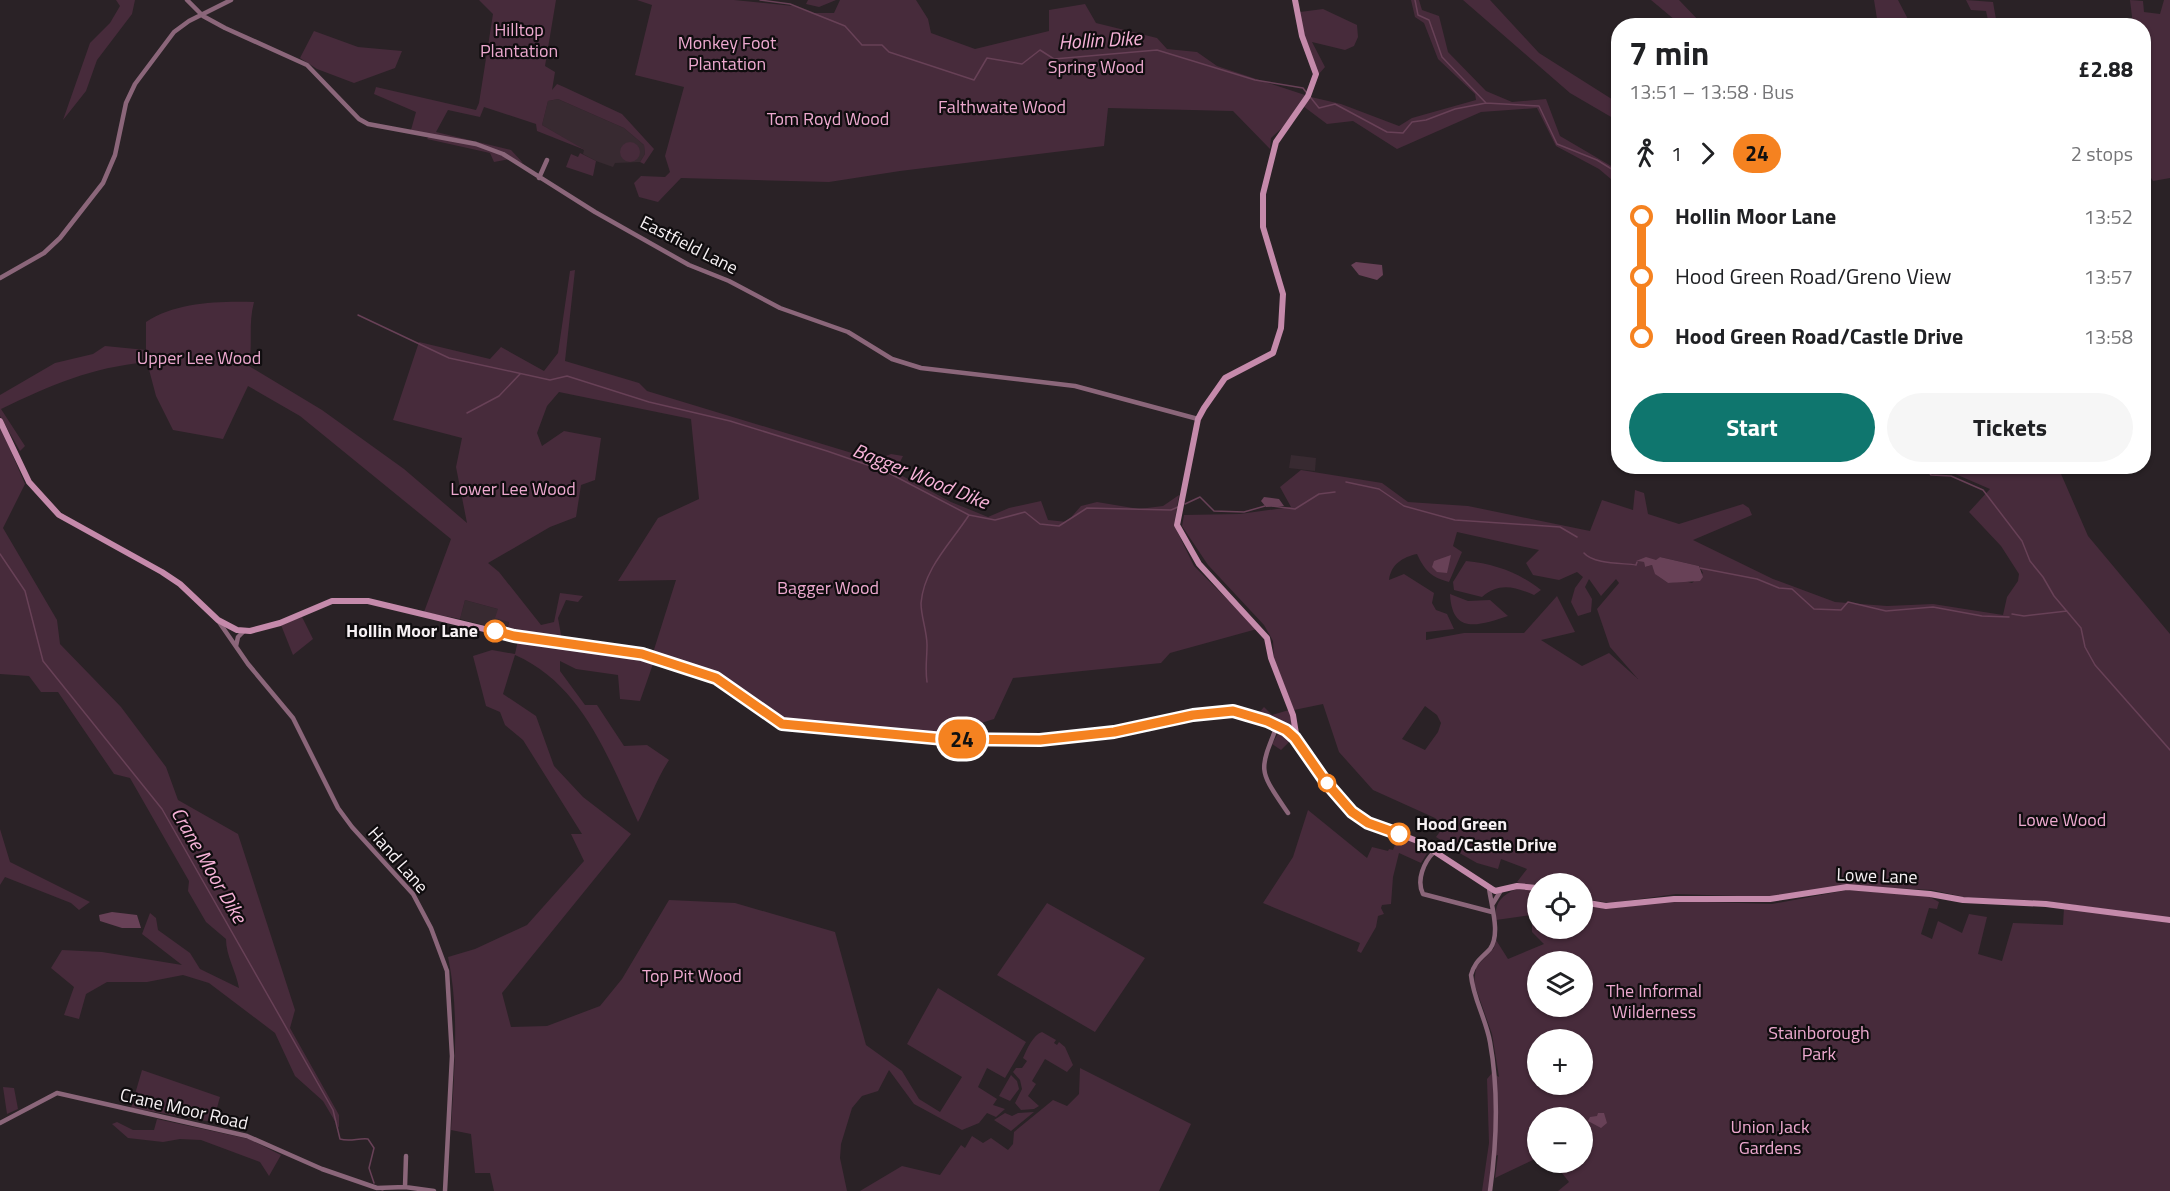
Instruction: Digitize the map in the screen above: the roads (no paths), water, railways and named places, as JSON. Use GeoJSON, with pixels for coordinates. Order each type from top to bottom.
{"type":"FeatureCollection","features":[{"type":"Feature","properties":{"kind":"street","name":"Eastfield Lane"},"geometry":{"type":"LineString","coordinates":[[187,0],[203,15],[262,47],[307,65],[368,124],[476,144],[503,154],[539,178],[689,265],[729,281],[774,306],[848,332],[892,359],[921,368],[1075,386],[1198,419]]}},
{"type":"Feature","properties":{"kind":"street"},"geometry":{"type":"LineString","coordinates":[[0,278],[44,253],[60,238],[103,183],[115,155],[126,103],[135,84],[174,32],[189,21],[231,0]]}},
{"type":"Feature","properties":{"kind":"street"},"geometry":{"type":"LineString","coordinates":[[1295,0],[1302,36],[1316,74],[1309,94],[1276,142],[1263,194],[1263,227],[1283,294],[1281,328],[1273,353],[1225,378],[1198,419],[1177,525],[1198,564],[1267,638],[1271,658],[1293,716],[1297,740]]}},
{"type":"Feature","properties":{"kind":"street"},"geometry":{"type":"LineString","coordinates":[[539,178],[547,160]]}},
{"type":"Feature","properties":{"kind":"street"},"geometry":{"type":"LineString","coordinates":[[0,421],[29,482],[59,515],[162,572],[180,584],[218,620],[244,630],[280,623],[332,601],[351,599],[468,623],[514,636],[642,654],[716,678],[782,724],[944,739],[1040,740],[1114,732],[1225,711],[1277,726],[1297,740],[1335,793],[1360,819],[1420,842],[1489,888],[1500,892],[1517,886],[1527,887]]}},
{"type":"Feature","properties":{"kind":"street","name":"Hand Lane"},"geometry":{"type":"LineString","coordinates":[[218,620],[293,718],[327,788],[352,827],[417,900],[439,950],[447,971],[452,1056],[445,1191]]}},
{"type":"Feature","properties":{"kind":"street"},"geometry":{"type":"LineString","coordinates":[[236,645],[238,637],[244,630]]}},
{"type":"Feature","properties":{"kind":"street"},"geometry":{"type":"LineString","coordinates":[[1277,726],[1262,767],[1267,782],[1288,813]]}},
{"type":"Feature","properties":{"kind":"street"},"geometry":{"type":"LineString","coordinates":[[1434,852],[1424,863],[1420,887],[1423,894],[1492,909]]}},
{"type":"Feature","properties":{"kind":"street","name":"Lowe Lane"},"geometry":{"type":"LineString","coordinates":[[1593,904],[1606,906],[1685,898],[1770,899],[1847,887],[1930,894],[1963,900],[2046,903],[2170,920]]}},
{"type":"Feature","properties":{"kind":"street"},"geometry":{"type":"LineString","coordinates":[[1489,888],[1495,936],[1492,947],[1479,958],[1471,975],[1490,1040],[1496,1079],[1497,1143],[1490,1191]]}},
{"type":"Feature","properties":{"kind":"street"},"geometry":{"type":"LineString","coordinates":[[1492,909],[1500,892]]}},
{"type":"Feature","properties":{"kind":"street","name":"Crane Moor Road"},"geometry":{"type":"LineString","coordinates":[[0,1123],[57,1094],[248,1136],[322,1169],[377,1188],[405,1187],[434,1191]]}},
{"type":"Feature","properties":{"kind":"street"},"geometry":{"type":"LineString","coordinates":[[405,1187],[406,1156]]}},
{"type":"Feature","properties":{"kind":"waterway","name":"Hollin Dike"},"geometry":{"type":"LineString","coordinates":[[760,0],[790,4],[845,26],[862,45],[882,45],[889,52],[974,80],[987,58],[1022,64],[1040,50],[1054,59],[1157,50],[1255,80],[1303,88],[1306,92]]}},
{"type":"Feature","properties":{"kind":"waterway"},"geometry":{"type":"LineString","coordinates":[[1415,0],[1418,15],[1429,20],[1442,57],[1486,103],[1539,106],[1557,144],[1597,160],[1611,169]]}},
{"type":"Feature","properties":{"kind":"waterway","name":"Hollin Dike"},"geometry":{"type":"LineString","coordinates":[[1311,98],[1319,108],[1335,104],[1387,132],[1403,133],[1412,122],[1426,120],[1455,109],[1486,103]]}},
{"type":"Feature","properties":{"kind":"waterway","name":"Bagger Wood Dike"},"geometry":{"type":"LineString","coordinates":[[358,315],[449,358],[550,380],[567,376],[649,402],[730,421],[827,451],[885,471],[969,515],[995,520],[1025,512],[1040,524],[1059,526],[1087,508],[1171,510],[1178,507]]}},
{"type":"Feature","properties":{"kind":"waterway","name":"Bagger Wood Dike"},"geometry":{"type":"LineString","coordinates":[[467,413],[499,396],[520,374]]}},
{"type":"Feature","properties":{"kind":"waterway"},"geometry":{"type":"LineString","coordinates":[[1930,474],[1951,476],[1983,490],[2022,541],[2030,561],[2054,596],[2081,628],[2085,647],[2095,665],[2170,750]]}},
{"type":"Feature","properties":{"kind":"waterway","name":"Bagger Wood Dike"},"geometry":{"type":"LineString","coordinates":[[1346,482],[1379,489],[1404,506],[1455,520],[1560,527],[1577,537]]}},
{"type":"Feature","properties":{"kind":"waterway","name":"Bagger Wood Dike"},"geometry":{"type":"LineString","coordinates":[[1272,506],[1295,509],[1319,494],[1335,492]]}},
{"type":"Feature","properties":{"kind":"waterway","name":"Bagger Wood Dike"},"geometry":{"type":"LineString","coordinates":[[1185,504],[1200,497],[1214,511],[1244,512],[1265,506]]}},
{"type":"Feature","properties":{"kind":"waterway"},"geometry":{"type":"LineString","coordinates":[[927,682],[927,640],[921,603],[923,590],[939,556],[969,515]]}},
{"type":"Feature","properties":{"kind":"waterway","name":"Bagger Wood Dike"},"geometry":{"type":"LineString","coordinates":[[1584,553],[1588,557],[1601,561],[1636,565],[1637,562]]}},
{"type":"Feature","properties":{"kind":"waterway","name":"Crane Moor Dike"},"geometry":{"type":"LineString","coordinates":[[0,554],[25,591],[43,661],[162,809],[333,1110],[340,1139],[368,1139],[374,1148],[369,1168],[374,1183]]}},
{"type":"Feature","properties":{"kind":"waterway","name":"Bagger Wood Dike"},"geometry":{"type":"LineString","coordinates":[[1700,568],[1757,579],[1779,588],[1792,589],[1814,609],[1841,610],[1848,602],[1886,611],[1933,607],[1982,616],[2009,617]]}},
{"type":"Feature","properties":{"kind":"waterway","name":"Bagger Wood Dike"},"geometry":{"type":"LineString","coordinates":[[2012,614],[2024,616],[2067,611]]}},
{"type":"Feature","properties":{"kind":"place","name":"Hollin Moor Lane"},"geometry":{"type":"Point","coordinates":[495,631]}},
{"type":"Feature","properties":{"kind":"place","name":"Hood Green Road/Castle Drive"},"geometry":{"type":"Point","coordinates":[1399,834]}},
{"type":"Feature","properties":{"kind":"park label","name":"Hilltop Plantation"},"geometry":{"type":"Point","coordinates":[519,40]}},
{"type":"Feature","properties":{"kind":"park label","name":"Monkey Foot Plantation"},"geometry":{"type":"Point","coordinates":[727,53]}},
{"type":"Feature","properties":{"kind":"park label","name":"Spring Wood"},"geometry":{"type":"Point","coordinates":[1096,67]}},
{"type":"Feature","properties":{"kind":"park label","name":"Falthwaite Wood"},"geometry":{"type":"Point","coordinates":[1002,107]}},
{"type":"Feature","properties":{"kind":"park label","name":"Tom Royd Wood"},"geometry":{"type":"Point","coordinates":[828,119]}},
{"type":"Feature","properties":{"kind":"park label","name":"Upper Lee Wood"},"geometry":{"type":"Point","coordinates":[199,358]}},
{"type":"Feature","properties":{"kind":"park label","name":"Lower Lee Wood"},"geometry":{"type":"Point","coordinates":[513,489]}},
{"type":"Feature","properties":{"kind":"park label","name":"Bagger Wood"},"geometry":{"type":"Point","coordinates":[828,588]}},
{"type":"Feature","properties":{"kind":"park label","name":"Lowe Wood"},"geometry":{"type":"Point","coordinates":[2062,820]}},
{"type":"Feature","properties":{"kind":"park label","name":"Top Pit Wood"},"geometry":{"type":"Point","coordinates":[692,976]}},
{"type":"Feature","properties":{"kind":"park label","name":"The Informal Wilderness"},"geometry":{"type":"Point","coordinates":[1654,1001]}},
{"type":"Feature","properties":{"kind":"park label","name":"Stainborough Park"},"geometry":{"type":"Point","coordinates":[1819,1043]}},
{"type":"Feature","properties":{"kind":"park label","name":"Union Jack Gardens"},"geometry":{"type":"Point","coordinates":[1770,1137]}}]}
